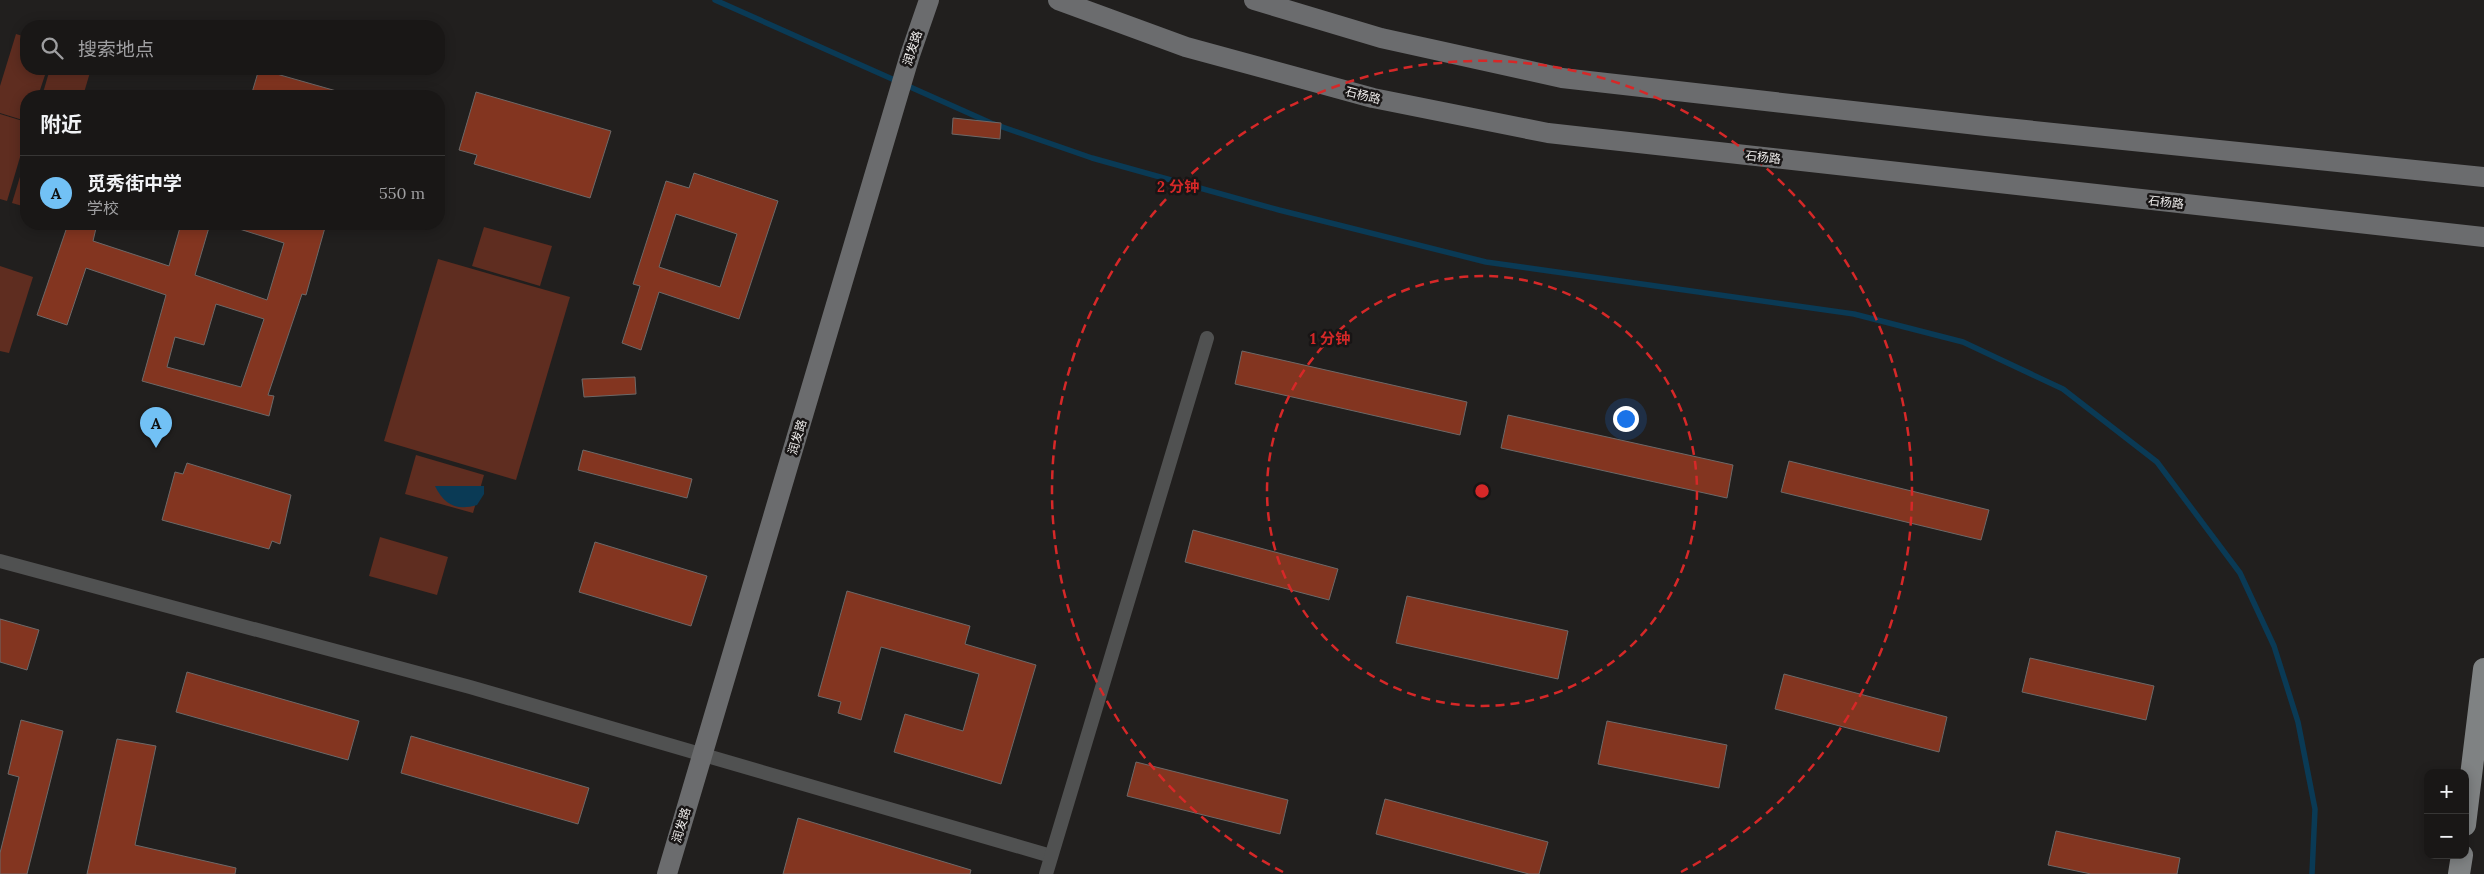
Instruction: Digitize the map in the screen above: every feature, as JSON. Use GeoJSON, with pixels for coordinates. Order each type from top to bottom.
{"type":"FeatureCollection","features":[{"type":"Feature","properties":{"kind":"main road","name":"润发路"},"geometry":{"type":"LineString","coordinates":[[667,874],[890,120],[929,0]]}},
{"type":"Feature","properties":{"kind":"main road","name":"石杨路"},"geometry":{"type":"LineString","coordinates":[[1058,0],[1186,47],[1373,98],[1548,133],[2484,237]]}},
{"type":"Feature","properties":{"kind":"main road"},"geometry":{"type":"LineString","coordinates":[[1254,0],[1381,38],[1562,78],[1986,126],[2484,178]]}},
{"type":"Feature","properties":{"kind":"main road"},"geometry":{"type":"LineString","coordinates":[[2466,814],[2484,669]]}},
{"type":"Feature","properties":{"kind":"main road"},"geometry":{"type":"LineString","coordinates":[[2459,874],[2461,859]]}},
{"type":"Feature","properties":{"kind":"street"},"geometry":{"type":"LineString","coordinates":[[1046,874],[1207,338]]}},
{"type":"Feature","properties":{"kind":"street"},"geometry":{"type":"LineString","coordinates":[[0,561],[470,687],[703,753],[1051,856]]}},
{"type":"Feature","properties":{"kind":"shaded area"},"geometry":{"type":"Polygon","coordinates":[[[16,34],[20,35],[20,75],[45,75],[40,90],[20,90],[20,119],[0,113],[0,86],[16,34]]]}},
{"type":"Feature","properties":{"kind":"shaded area"},"geometry":{"type":"Polygon","coordinates":[[[48,75],[89,75],[85,90],[44,90],[48,75]]]}},
{"type":"Feature","properties":{"kind":"shaded area"},"geometry":{"type":"Polygon","coordinates":[[[0,114],[20,120],[20,157],[7,201],[0,199],[0,114]]]}},
{"type":"Feature","properties":{"kind":"shaded area"},"geometry":{"type":"Polygon","coordinates":[[[20,177],[20,205],[12,203],[20,177]]]}},
{"type":"Feature","properties":{"kind":"shaded area"},"geometry":{"type":"Polygon","coordinates":[[[484,227],[552,246],[540,286],[472,266],[484,227]]]}},
{"type":"Feature","properties":{"kind":"shaded area"},"geometry":{"type":"Polygon","coordinates":[[[438,259],[570,297],[516,480],[384,441],[438,259]]]}},
{"type":"Feature","properties":{"kind":"shaded area"},"geometry":{"type":"Polygon","coordinates":[[[0,266],[33,277],[9,353],[0,351],[0,266]]]}},
{"type":"Feature","properties":{"kind":"shaded area"},"geometry":{"type":"Polygon","coordinates":[[[416,455],[484,475],[473,513],[405,494],[416,455]]]}},
{"type":"Feature","properties":{"kind":"shaded area"},"geometry":{"type":"Polygon","coordinates":[[[380,537],[448,557],[437,595],[369,576],[380,537]]]}},
{"type":"Feature","properties":{"kind":"water"},"geometry":{"type":"Polygon","coordinates":[[[435,486],[484,486],[484,494],[477,505],[457,507],[447,502],[435,486]]]}},
{"type":"Feature","properties":{"kind":"building"},"geometry":{"type":"Polygon","coordinates":[[[257,75],[280,75],[333,90],[253,90],[257,75]]]}},
{"type":"Feature","properties":{"kind":"building"},"geometry":{"type":"Polygon","coordinates":[[[476,92],[611,131],[590,198],[474,164],[477,155],[459,150],[476,92]]]}},
{"type":"Feature","properties":{"kind":"building"},"geometry":{"type":"Polygon","coordinates":[[[953,118],[1001,123],[1000,139],[952,134],[953,118]]]}},
{"type":"Feature","properties":{"kind":"building"},"geometry":{"type":"Polygon","coordinates":[[[694,173],[778,201],[739,319],[659,292],[641,350],[622,343],[640,286],[633,284],[666,181],[689,188],[694,173]],[[676,214],[659,267],[720,287],[737,234],[676,214]]]}},
{"type":"Feature","properties":{"kind":"building"},"geometry":{"type":"Polygon","coordinates":[[[66,230],[96,230],[93,241],[169,266],[179,230],[208,230],[195,275],[267,300],[284,243],[243,230],[324,230],[306,295],[302,294],[268,395],[274,396],[269,416],[142,381],[166,295],[86,268],[67,325],[37,315],[66,230]],[[216,304],[204,345],[175,337],[167,367],[241,387],[264,319],[216,304]]]}},
{"type":"Feature","properties":{"kind":"building"},"geometry":{"type":"Polygon","coordinates":[[[1242,351],[1467,402],[1460,435],[1235,384],[1242,351]]]}},
{"type":"Feature","properties":{"kind":"building"},"geometry":{"type":"Polygon","coordinates":[[[635,377],[636,394],[584,397],[582,379],[635,377]]]}},
{"type":"Feature","properties":{"kind":"building"},"geometry":{"type":"Polygon","coordinates":[[[1508,415],[1733,465],[1727,498],[1501,448],[1508,415]]]}},
{"type":"Feature","properties":{"kind":"building"},"geometry":{"type":"Polygon","coordinates":[[[583,450],[692,479],[687,498],[578,470],[583,450]]]}},
{"type":"Feature","properties":{"kind":"building"},"geometry":{"type":"Polygon","coordinates":[[[1789,461],[1989,510],[1981,540],[1781,492],[1789,461]]]}},
{"type":"Feature","properties":{"kind":"building"},"geometry":{"type":"Polygon","coordinates":[[[187,463],[291,495],[280,544],[272,541],[269,549],[162,520],[175,472],[183,474],[187,463]]]}},
{"type":"Feature","properties":{"kind":"building"},"geometry":{"type":"Polygon","coordinates":[[[1193,530],[1338,569],[1329,600],[1185,562],[1193,530]]]}},
{"type":"Feature","properties":{"kind":"building"},"geometry":{"type":"Polygon","coordinates":[[[595,542],[707,576],[691,626],[579,592],[595,542]]]}},
{"type":"Feature","properties":{"kind":"building"},"geometry":{"type":"Polygon","coordinates":[[[847,591],[970,626],[965,644],[1036,665],[1001,784],[894,752],[905,714],[963,731],[979,674],[881,647],[861,720],[838,713],[841,702],[818,696],[847,591]]]}},
{"type":"Feature","properties":{"kind":"building"},"geometry":{"type":"Polygon","coordinates":[[[1407,596],[1568,631],[1558,679],[1396,643],[1407,596]]]}},
{"type":"Feature","properties":{"kind":"building"},"geometry":{"type":"Polygon","coordinates":[[[0,619],[39,630],[27,670],[0,662],[0,619]]]}},
{"type":"Feature","properties":{"kind":"building"},"geometry":{"type":"Polygon","coordinates":[[[2030,658],[2154,686],[2146,720],[2022,692],[2030,658]]]}},
{"type":"Feature","properties":{"kind":"building"},"geometry":{"type":"Polygon","coordinates":[[[187,672],[359,721],[348,760],[176,712],[187,672]]]}},
{"type":"Feature","properties":{"kind":"building"},"geometry":{"type":"Polygon","coordinates":[[[1784,674],[1947,717],[1939,752],[1775,709],[1784,674]]]}},
{"type":"Feature","properties":{"kind":"building"},"geometry":{"type":"Polygon","coordinates":[[[21,720],[63,731],[27,874],[0,874],[0,853],[19,777],[8,774],[21,720]]]}},
{"type":"Feature","properties":{"kind":"building"},"geometry":{"type":"Polygon","coordinates":[[[1607,721],[1727,745],[1719,788],[1598,764],[1607,721]]]}},
{"type":"Feature","properties":{"kind":"building"},"geometry":{"type":"Polygon","coordinates":[[[411,736],[589,788],[578,824],[401,773],[411,736]]]}},
{"type":"Feature","properties":{"kind":"building"},"geometry":{"type":"Polygon","coordinates":[[[117,739],[156,746],[135,845],[236,868],[235,874],[87,874],[117,739]]]}},
{"type":"Feature","properties":{"kind":"building"},"geometry":{"type":"Polygon","coordinates":[[[1136,762],[1288,800],[1280,834],[1127,796],[1136,762]]]}},
{"type":"Feature","properties":{"kind":"building"},"geometry":{"type":"Polygon","coordinates":[[[1385,799],[1548,842],[1539,874],[1529,874],[1376,834],[1385,799]]]}},
{"type":"Feature","properties":{"kind":"building"},"geometry":{"type":"Polygon","coordinates":[[[798,818],[971,870],[970,874],[783,874],[798,818]]]}},
{"type":"Feature","properties":{"kind":"building"},"geometry":{"type":"Polygon","coordinates":[[[2056,831],[2180,858],[2177,874],[2091,874],[2048,865],[2056,831]]]}},
{"type":"Feature","properties":{"kind":"waterway"},"geometry":{"type":"LineString","coordinates":[[715,0],[991,123],[1092,158],[1279,210],[1486,262],[1854,314],[1963,342],[2063,389],[2157,462],[2240,573],[2274,646],[2298,722],[2315,809],[2312,874]]}},
{"type":"Feature","properties":{"kind":"place","name":"觅秀街中学"},"geometry":{"type":"Point","coordinates":[156,448]}}]}
